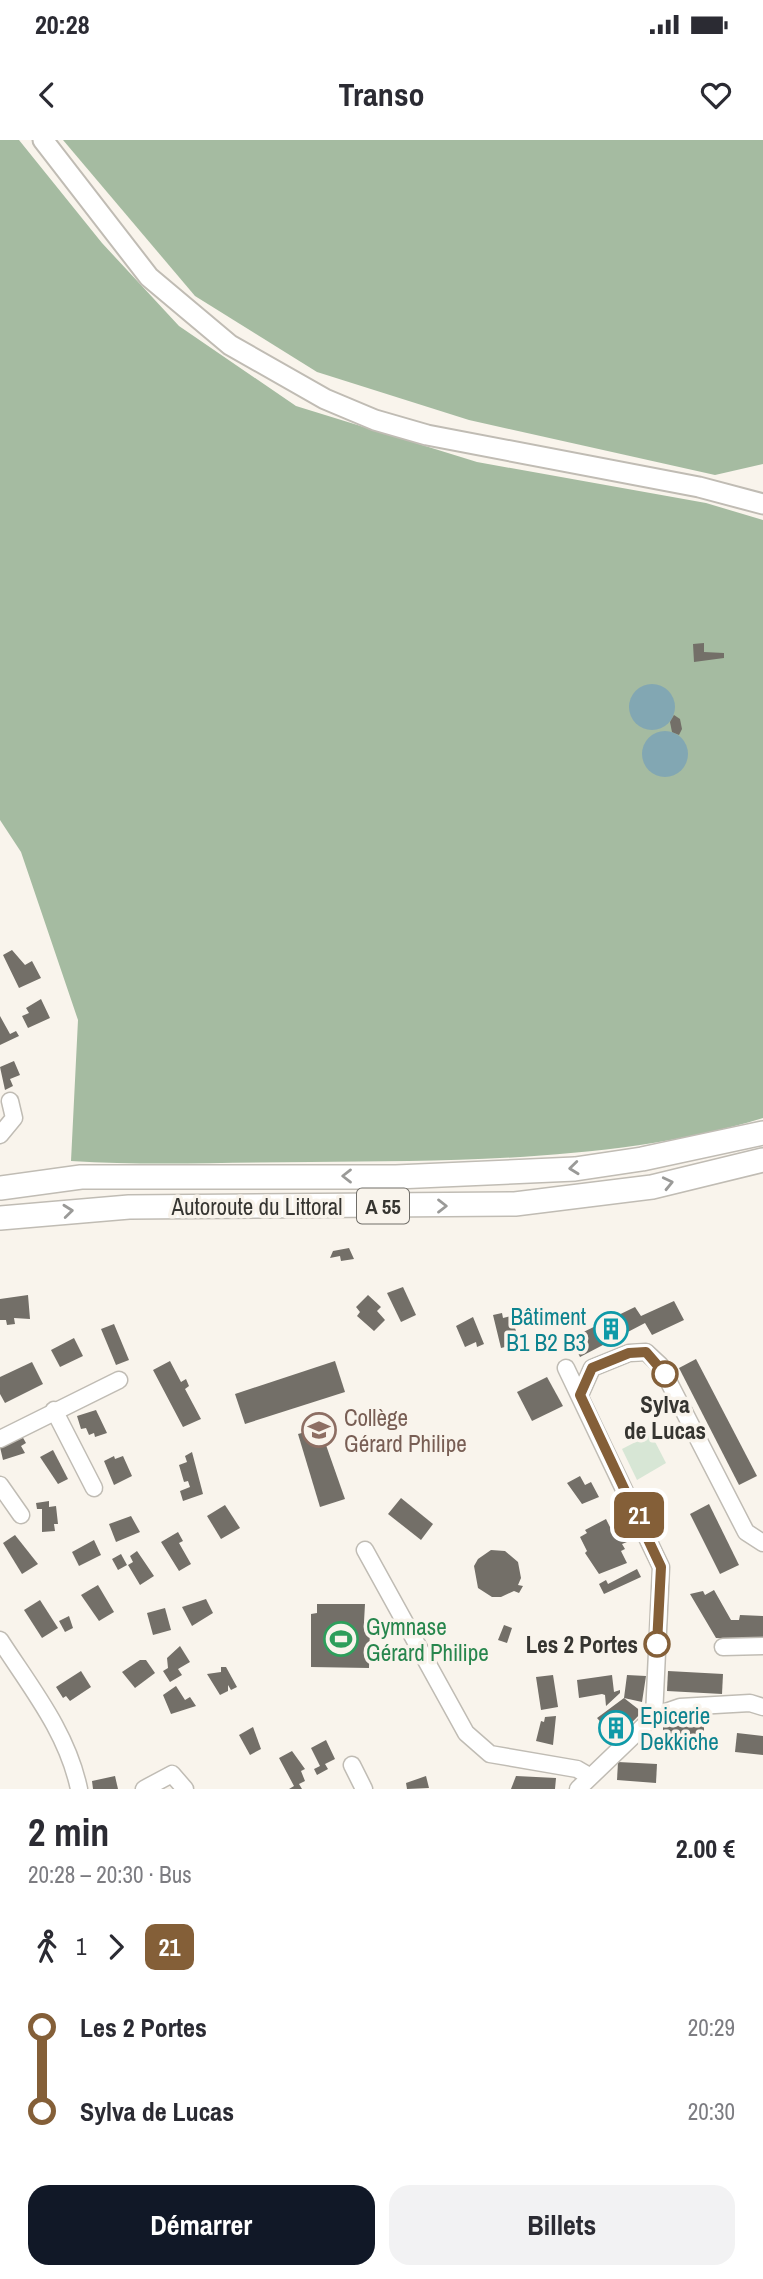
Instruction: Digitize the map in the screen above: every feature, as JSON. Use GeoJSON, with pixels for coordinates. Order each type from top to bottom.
{"type":"FeatureCollection","features":[{"type":"Feature","properties":{"kind":"highway","name":"Autoroute du Littoral"},"geometry":{"type":"LineString","coordinates":[[0,1188],[109,1177],[396,1177],[551,1170],[642,1159],[763,1133]]}},
{"type":"Feature","properties":{"kind":"highway","name":"Autoroute du Littoral"},"geometry":{"type":"LineString","coordinates":[[0,1218],[129,1207],[515,1204],[652,1187],[763,1160]]}},
{"type":"Feature","properties":{"kind":"main road"},"geometry":{"type":"LineString","coordinates":[[43,140],[149,277],[230,345],[325,398],[375,420],[427,435],[699,487],[763,504]]}},
{"type":"Feature","properties":{"kind":"street"},"geometry":{"type":"LineString","coordinates":[[0,1135],[13,1118],[10,1101]]}},
{"type":"Feature","properties":{"kind":"street"},"geometry":{"type":"LineString","coordinates":[[580,1395],[592,1368],[629,1353],[646,1352],[660,1365],[746,1532],[763,1543]]}},
{"type":"Feature","properties":{"kind":"street"},"geometry":{"type":"LineString","coordinates":[[566,1368],[661,1567],[654,1716]]}},
{"type":"Feature","properties":{"kind":"street"},"geometry":{"type":"LineString","coordinates":[[0,1439],[118,1380]]}},
{"type":"Feature","properties":{"kind":"street"},"geometry":{"type":"LineString","coordinates":[[54,1410],[94,1488]]}},
{"type":"Feature","properties":{"kind":"street"},"geometry":{"type":"LineString","coordinates":[[0,1485],[21,1515]]}},
{"type":"Feature","properties":{"kind":"street"},"geometry":{"type":"LineString","coordinates":[[365,1550],[466,1733],[490,1754],[577,1769],[590,1776]]}},
{"type":"Feature","properties":{"kind":"street"},"geometry":{"type":"LineString","coordinates":[[0,1640],[60,1732],[73,1759],[79,1789]]}},
{"type":"Feature","properties":{"kind":"street"},"geometry":{"type":"LineString","coordinates":[[723,1647],[763,1646]]}},
{"type":"Feature","properties":{"kind":"street"},"geometry":{"type":"LineString","coordinates":[[578,1789],[654,1716],[680,1707],[750,1703],[763,1707]]}},
{"type":"Feature","properties":{"kind":"street"},"geometry":{"type":"LineString","coordinates":[[352,1765],[364,1789]]}},
{"type":"Feature","properties":{"kind":"street"},"geometry":{"type":"LineString","coordinates":[[144,1789],[172,1774],[186,1789]]}},
{"type":"Feature","properties":{"kind":"green space"},"geometry":{"type":"Polygon","coordinates":[[[0,140],[19,140],[102,243],[179,326],[296,406],[477,462],[706,503],[763,520],[763,1118],[653,1143],[538,1156],[366,1162],[161,1164],[71,1161],[78,1020],[21,852],[0,820],[0,140]]]}},
{"type":"Feature","properties":{"kind":"green space"},"geometry":{"type":"Polygon","coordinates":[[[63,140],[763,140],[763,464],[715,475],[469,420],[317,372],[195,296],[63,140]]]}},
{"type":"Feature","properties":{"kind":"green space"},"geometry":{"type":"Polygon","coordinates":[[[651,1434],[666,1463],[637,1480],[622,1449],[651,1434]]]}},
{"type":"Feature","properties":{"kind":"water"},"geometry":{"type":"Polygon","coordinates":[[[652,684],[668,691],[675,707],[668,723],[652,730],[636,723],[629,707],[636,691],[652,684]]]}},
{"type":"Feature","properties":{"kind":"water"},"geometry":{"type":"Polygon","coordinates":[[[665,731],[681,738],[688,754],[681,770],[665,777],[649,770],[642,754],[649,738],[665,731]]]}},
{"type":"Feature","properties":{"kind":"building"},"geometry":{"type":"Polygon","coordinates":[[[704,643],[704,652],[724,653],[724,658],[694,662],[693,644],[704,643]]]}},
{"type":"Feature","properties":{"kind":"building"},"geometry":{"type":"Polygon","coordinates":[[[674,715],[680,719],[682,729],[679,735],[672,732],[670,722],[674,715]]]}},
{"type":"Feature","properties":{"kind":"building"},"geometry":{"type":"Polygon","coordinates":[[[12,950],[25,965],[32,961],[41,978],[19,988],[3,955],[12,950]]]}},
{"type":"Feature","properties":{"kind":"building"},"geometry":{"type":"Polygon","coordinates":[[[41,999],[50,1018],[28,1028],[22,1016],[29,1013],[26,1008],[41,999]]]}},
{"type":"Feature","properties":{"kind":"building"},"geometry":{"type":"Polygon","coordinates":[[[0,1016],[10,1034],[16,1031],[19,1036],[0,1045],[0,1016]]]}},
{"type":"Feature","properties":{"kind":"building"},"geometry":{"type":"Polygon","coordinates":[[[14,1061],[20,1075],[10,1079],[13,1086],[5,1090],[0,1067],[14,1061]]]}},
{"type":"Feature","properties":{"kind":"building"},"geometry":{"type":"Polygon","coordinates":[[[349,1248],[354,1259],[341,1261],[340,1256],[330,1258],[333,1251],[349,1248]]]}},
{"type":"Feature","properties":{"kind":"building"},"geometry":{"type":"Polygon","coordinates":[[[403,1287],[416,1315],[401,1322],[387,1293],[403,1287]]]}},
{"type":"Feature","properties":{"kind":"building"},"geometry":{"type":"Polygon","coordinates":[[[28,1295],[30,1319],[14,1318],[15,1324],[7,1325],[6,1320],[0,1320],[0,1299],[28,1295]]]}},
{"type":"Feature","properties":{"kind":"building"},"geometry":{"type":"Polygon","coordinates":[[[368,1295],[381,1307],[377,1311],[385,1320],[374,1331],[357,1316],[360,1312],[356,1307],[368,1295]]]}},
{"type":"Feature","properties":{"kind":"building","name":"Bâtiment B1 B2 B3"},"geometry":{"type":"Polygon","coordinates":[[[674,1301],[684,1320],[652,1335],[645,1323],[580,1357],[571,1338],[635,1307],[641,1316],[674,1301]]]}},
{"type":"Feature","properties":{"kind":"building"},"geometry":{"type":"Polygon","coordinates":[[[502,1313],[503,1318],[511,1316],[520,1343],[501,1348],[493,1315],[502,1313]]]}},
{"type":"Feature","properties":{"kind":"building"},"geometry":{"type":"Polygon","coordinates":[[[473,1317],[484,1344],[477,1347],[476,1342],[465,1347],[456,1326],[473,1317]]]}},
{"type":"Feature","properties":{"kind":"building"},"geometry":{"type":"Polygon","coordinates":[[[114,1324],[129,1360],[116,1365],[101,1329],[114,1324]]]}},
{"type":"Feature","properties":{"kind":"building"},"geometry":{"type":"Polygon","coordinates":[[[74,1338],[83,1356],[60,1367],[51,1350],[74,1338]]]}},
{"type":"Feature","properties":{"kind":"building"},"geometry":{"type":"Polygon","coordinates":[[[696,1359],[757,1476],[739,1485],[679,1368],[696,1359]]]}},
{"type":"Feature","properties":{"kind":"building"},"geometry":{"type":"Polygon","coordinates":[[[170,1361],[181,1382],[186,1379],[189,1386],[185,1389],[201,1419],[183,1427],[153,1370],[170,1361]]]}},
{"type":"Feature","properties":{"kind":"building"},"geometry":{"type":"Polygon","coordinates":[[[335,1361],[345,1392],[245,1424],[235,1394],[335,1361]]]}},
{"type":"Feature","properties":{"kind":"building"},"geometry":{"type":"Polygon","coordinates":[[[32,1362],[43,1384],[5,1403],[0,1394],[0,1377],[32,1362]]]}},
{"type":"Feature","properties":{"kind":"building"},"geometry":{"type":"Polygon","coordinates":[[[547,1377],[563,1406],[532,1421],[517,1392],[547,1377]]]}},
{"type":"Feature","properties":{"kind":"building"},"geometry":{"type":"Polygon","coordinates":[[[96,1410],[107,1433],[95,1437],[94,1433],[89,1435],[86,1428],[81,1429],[77,1416],[96,1410]]]}},
{"type":"Feature","properties":{"kind":"building"},"geometry":{"type":"Polygon","coordinates":[[[320,1428],[345,1499],[320,1507],[298,1434],[320,1428]]]}},
{"type":"Feature","properties":{"kind":"building"},"geometry":{"type":"Polygon","coordinates":[[[22,1436],[26,1443],[21,1446],[25,1453],[3,1460],[0,1447],[22,1436]]]}},
{"type":"Feature","properties":{"kind":"building"},"geometry":{"type":"Polygon","coordinates":[[[53,1450],[68,1479],[58,1484],[40,1457],[53,1450]]]}},
{"type":"Feature","properties":{"kind":"building"},"geometry":{"type":"Polygon","coordinates":[[[192,1452],[203,1494],[183,1501],[180,1491],[190,1487],[188,1481],[184,1482],[179,1465],[187,1462],[185,1456],[192,1452]]]}},
{"type":"Feature","properties":{"kind":"building"},"geometry":{"type":"Polygon","coordinates":[[[114,1456],[115,1459],[123,1456],[132,1476],[114,1485],[104,1461],[114,1456]]]}},
{"type":"Feature","properties":{"kind":"building"},"geometry":{"type":"Polygon","coordinates":[[[580,1476],[585,1485],[591,1482],[599,1497],[582,1504],[567,1483],[580,1476]]]}},
{"type":"Feature","properties":{"kind":"building"},"geometry":{"type":"Polygon","coordinates":[[[401,1498],[433,1524],[421,1540],[388,1514],[401,1498]]]}},
{"type":"Feature","properties":{"kind":"building"},"geometry":{"type":"Polygon","coordinates":[[[49,1501],[49,1507],[56,1506],[58,1524],[54,1524],[55,1531],[42,1532],[42,1509],[37,1509],[36,1503],[49,1501]]]}},
{"type":"Feature","properties":{"kind":"building"},"geometry":{"type":"Polygon","coordinates":[[[709,1504],[739,1565],[720,1574],[690,1514],[709,1504]]]}},
{"type":"Feature","properties":{"kind":"building"},"geometry":{"type":"Polygon","coordinates":[[[225,1505],[240,1528],[221,1539],[207,1516],[225,1505]]]}},
{"type":"Feature","properties":{"kind":"building"},"geometry":{"type":"Polygon","coordinates":[[[131,1516],[140,1532],[116,1542],[109,1524],[131,1516]]]}},
{"type":"Feature","properties":{"kind":"building"},"geometry":{"type":"Polygon","coordinates":[[[606,1519],[610,1527],[619,1526],[627,1542],[622,1544],[625,1549],[621,1551],[627,1563],[599,1574],[585,1553],[587,1551],[580,1537],[587,1533],[585,1530],[606,1519]]]}},
{"type":"Feature","properties":{"kind":"building"},"geometry":{"type":"Polygon","coordinates":[[[178,1532],[183,1541],[179,1543],[191,1564],[179,1571],[161,1542],[178,1532]]]}},
{"type":"Feature","properties":{"kind":"building"},"geometry":{"type":"Polygon","coordinates":[[[15,1535],[38,1564],[22,1574],[3,1543],[15,1535]]]}},
{"type":"Feature","properties":{"kind":"building"},"geometry":{"type":"Polygon","coordinates":[[[94,1540],[101,1555],[79,1566],[72,1552],[94,1540]]]}},
{"type":"Feature","properties":{"kind":"building"},"geometry":{"type":"Polygon","coordinates":[[[491,1550],[505,1551],[518,1562],[521,1578],[518,1585],[523,1586],[519,1593],[514,1591],[501,1597],[492,1597],[478,1588],[474,1566],[478,1559],[491,1550]]]}},
{"type":"Feature","properties":{"kind":"building"},"geometry":{"type":"Polygon","coordinates":[[[137,1551],[154,1576],[140,1585],[128,1565],[133,1562],[130,1556],[137,1551]]]}},
{"type":"Feature","properties":{"kind":"building"},"geometry":{"type":"Polygon","coordinates":[[[121,1554],[127,1565],[118,1570],[112,1559],[121,1554]]]}},
{"type":"Feature","properties":{"kind":"building"},"geometry":{"type":"Polygon","coordinates":[[[637,1569],[641,1577],[604,1594],[599,1584],[606,1580],[608,1584],[637,1569]]]}},
{"type":"Feature","properties":{"kind":"building"},"geometry":{"type":"Polygon","coordinates":[[[98,1585],[114,1612],[99,1621],[81,1595],[98,1585]]]}},
{"type":"Feature","properties":{"kind":"building"},"geometry":{"type":"Polygon","coordinates":[[[714,1590],[731,1620],[739,1620],[740,1615],[763,1616],[763,1640],[716,1638],[690,1594],[703,1591],[705,1595],[714,1590]]]}},
{"type":"Feature","properties":{"kind":"building"},"geometry":{"type":"Polygon","coordinates":[[[206,1599],[213,1613],[192,1626],[182,1607],[206,1599]]]}},
{"type":"Feature","properties":{"kind":"building"},"geometry":{"type":"Polygon","coordinates":[[[40,1600],[58,1628],[42,1638],[24,1610],[40,1600]]]}},
{"type":"Feature","properties":{"kind":"building","name":"Gymnase Gérard Philipe"},"geometry":{"type":"Polygon","coordinates":[[[317,1604],[365,1604],[364,1622],[370,1622],[369,1668],[311,1667],[311,1614],[317,1613],[317,1604]]]}},
{"type":"Feature","properties":{"kind":"building"},"geometry":{"type":"Polygon","coordinates":[[[165,1608],[171,1630],[153,1635],[147,1613],[165,1608]]]}},
{"type":"Feature","properties":{"kind":"building"},"geometry":{"type":"Polygon","coordinates":[[[69,1616],[73,1628],[65,1632],[59,1621],[69,1616]]]}},
{"type":"Feature","properties":{"kind":"building"},"geometry":{"type":"Polygon","coordinates":[[[504,1625],[512,1628],[507,1643],[498,1640],[504,1625]]]}},
{"type":"Feature","properties":{"kind":"building"},"geometry":{"type":"Polygon","coordinates":[[[180,1646],[190,1662],[178,1669],[182,1675],[170,1682],[163,1671],[168,1668],[167,1658],[180,1646]]]}},
{"type":"Feature","properties":{"kind":"building"},"geometry":{"type":"Polygon","coordinates":[[[140,1660],[146,1660],[155,1673],[135,1688],[122,1672],[140,1660]]]}},
{"type":"Feature","properties":{"kind":"building"},"geometry":{"type":"Polygon","coordinates":[[[221,1667],[226,1667],[237,1687],[231,1690],[228,1685],[228,1691],[220,1695],[207,1674],[221,1672],[221,1667]]]}},
{"type":"Feature","properties":{"kind":"building"},"geometry":{"type":"Polygon","coordinates":[[[81,1671],[91,1687],[70,1701],[66,1696],[63,1698],[56,1687],[81,1671]]]}},
{"type":"Feature","properties":{"kind":"building"},"geometry":{"type":"Polygon","coordinates":[[[668,1671],[723,1674],[722,1694],[667,1691],[668,1671]]]}},
{"type":"Feature","properties":{"kind":"building"},"geometry":{"type":"Polygon","coordinates":[[[553,1675],[558,1707],[541,1710],[536,1677],[553,1675]]]}},
{"type":"Feature","properties":{"kind":"building"},"geometry":{"type":"Polygon","coordinates":[[[612,1675],[614,1692],[620,1690],[620,1693],[606,1706],[605,1695],[602,1694],[579,1698],[577,1680],[612,1675]]]}},
{"type":"Feature","properties":{"kind":"building"},"geometry":{"type":"Polygon","coordinates":[[[627,1675],[646,1676],[642,1702],[624,1698],[627,1675]]]}},
{"type":"Feature","properties":{"kind":"building"},"geometry":{"type":"Polygon","coordinates":[[[176,1686],[185,1700],[190,1697],[196,1706],[171,1714],[163,1695],[176,1686]]]}},
{"type":"Feature","properties":{"kind":"building","name":"Epicerie Dekkiche"},"geometry":{"type":"Polygon","coordinates":[[[624,1698],[642,1712],[616,1739],[597,1718],[624,1698]]]}},
{"type":"Feature","properties":{"kind":"building"},"geometry":{"type":"Polygon","coordinates":[[[556,1716],[553,1745],[536,1741],[541,1721],[544,1722],[545,1717],[556,1716]]]}},
{"type":"Feature","properties":{"kind":"building"},"geometry":{"type":"Polygon","coordinates":[[[663,1720],[704,1721],[704,1738],[697,1737],[697,1741],[669,1740],[669,1736],[663,1736],[663,1720]]]}},
{"type":"Feature","properties":{"kind":"building"},"geometry":{"type":"Polygon","coordinates":[[[253,1727],[261,1749],[250,1755],[239,1735],[253,1727]]]}},
{"type":"Feature","properties":{"kind":"building"},"geometry":{"type":"Polygon","coordinates":[[[737,1733],[763,1736],[763,1755],[735,1752],[737,1733]]]}},
{"type":"Feature","properties":{"kind":"building"},"geometry":{"type":"Polygon","coordinates":[[[326,1740],[335,1759],[325,1764],[328,1769],[317,1775],[314,1769],[320,1766],[311,1748],[326,1740]]]}},
{"type":"Feature","properties":{"kind":"building"},"geometry":{"type":"Polygon","coordinates":[[[292,1751],[305,1769],[301,1771],[305,1781],[299,1784],[302,1789],[289,1789],[294,1786],[279,1758],[292,1751]]]}},
{"type":"Feature","properties":{"kind":"building"},"geometry":{"type":"Polygon","coordinates":[[[618,1762],[657,1764],[656,1783],[617,1780],[618,1762]]]}},
{"type":"Feature","properties":{"kind":"building"},"geometry":{"type":"Polygon","coordinates":[[[115,1776],[118,1789],[93,1789],[92,1781],[115,1776]]]}},
{"type":"Feature","properties":{"kind":"building"},"geometry":{"type":"Polygon","coordinates":[[[426,1776],[429,1788],[407,1789],[406,1783],[426,1776]]]}},
{"type":"Feature","properties":{"kind":"building"},"geometry":{"type":"Polygon","coordinates":[[[516,1776],[556,1778],[555,1789],[511,1789],[516,1776]]]}},
{"type":"Feature","properties":{"kind":"bus line","name":"21"},"geometry":{"type":"LineString","coordinates":[[657,1644],[661,1567],[580,1395],[592,1368],[629,1353],[646,1352],[665,1374]]}},
{"type":"Feature","properties":{"kind":"place","name":"Bâtiment B1 B2 B3"},"geometry":{"type":"Point","coordinates":[611,1329]}},
{"type":"Feature","properties":{"kind":"place","name":"Sylva de Lucas"},"geometry":{"type":"Point","coordinates":[665,1374]}},
{"type":"Feature","properties":{"kind":"place","name":"Collège Gérard Philipe"},"geometry":{"type":"Point","coordinates":[319,1430]}},
{"type":"Feature","properties":{"kind":"place","name":"Gymnase Gérard Philipe"},"geometry":{"type":"Point","coordinates":[341,1639]}},
{"type":"Feature","properties":{"kind":"place","name":"Les 2 Portes"},"geometry":{"type":"Point","coordinates":[657,1644]}},
{"type":"Feature","properties":{"kind":"place","name":"Epicerie Dekkiche"},"geometry":{"type":"Point","coordinates":[616,1728]}}]}
